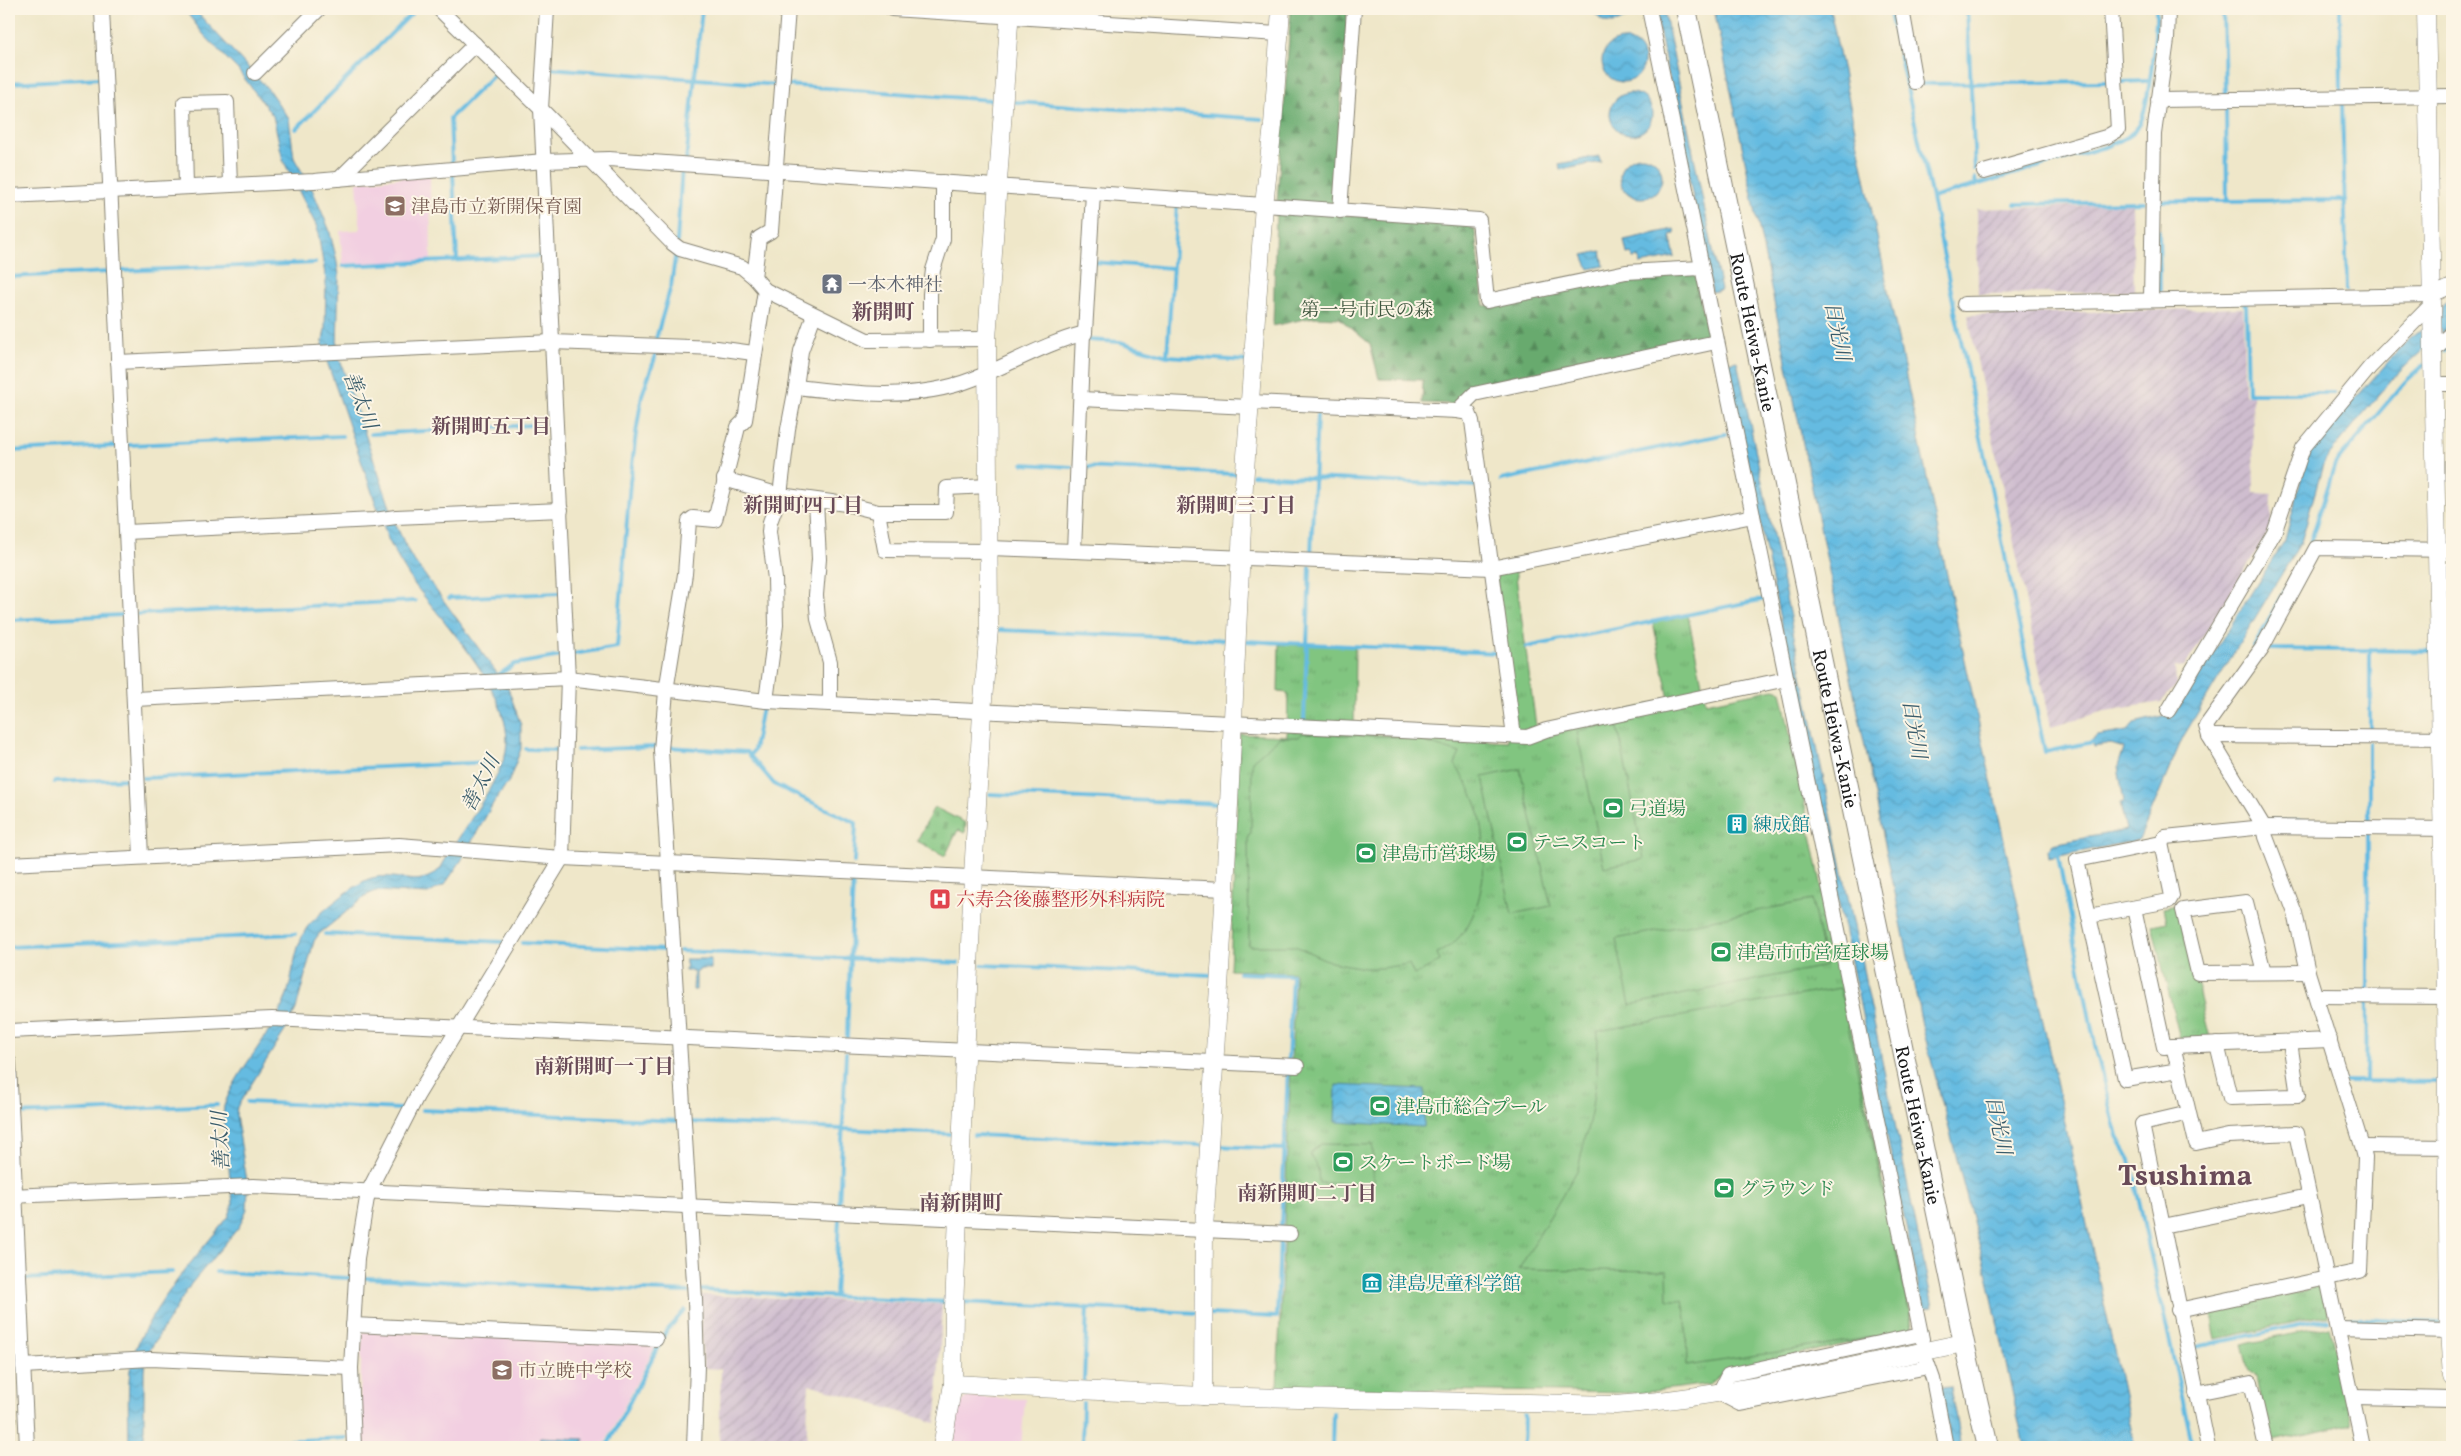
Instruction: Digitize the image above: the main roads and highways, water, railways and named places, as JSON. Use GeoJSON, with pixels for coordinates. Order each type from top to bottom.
{"type":"FeatureCollection","features":[{"type":"Feature","properties":{"kind":"main road","name":"Route Heiwa-Kanie"},"geometry":{"type":"LineString","coordinates":[[1686,9],[1964,1343],[1988,1447]]}},
{"type":"Feature","properties":{"kind":"water"},"geometry":{"type":"Polygon","coordinates":[[[184,9],[194,9],[268,89],[289,119],[294,158],[312,189],[329,229],[336,257],[339,275],[337,347],[339,357],[396,525],[410,555],[508,688],[521,725],[521,749],[509,781],[495,800],[461,861],[445,884],[428,894],[376,891],[367,895],[319,934],[314,941],[296,1009],[288,1026],[237,1107],[236,1115],[248,1187],[247,1209],[239,1227],[191,1284],[146,1356],[144,1371],[144,1447],[129,1447],[129,1379],[135,1351],[144,1331],[170,1289],[229,1216],[233,1203],[223,1117],[224,1106],[236,1081],[277,1018],[283,1005],[287,996],[301,938],[316,918],[366,880],[381,877],[423,879],[440,869],[497,775],[503,761],[507,739],[503,716],[493,692],[479,668],[415,585],[388,539],[322,347],[325,329],[326,280],[317,227],[283,160],[273,116],[238,70],[204,35],[184,9]]]}},
{"type":"Feature","properties":{"kind":"water"},"geometry":{"type":"Polygon","coordinates":[[[1593,9],[1633,9],[1624,19],[1613,23],[1601,20],[1593,9]]]}},
{"type":"Feature","properties":{"kind":"water"},"geometry":{"type":"Polygon","coordinates":[[[1655,9],[1664,9],[1721,290],[1712,292],[1655,9]]]}},
{"type":"Feature","properties":{"kind":"water","name":"日光川"},"geometry":{"type":"Polygon","coordinates":[[[1714,9],[1830,9],[1957,623],[2135,1447],[2024,1447],[1988,1279],[1922,1025],[1714,9]]]}},
{"type":"Feature","properties":{"kind":"water"},"geometry":{"type":"Polygon","coordinates":[[[1627,40],[1635,43],[1641,49],[1644,61],[1641,73],[1635,79],[1619,82],[1611,79],[1605,73],[1602,57],[1605,49],[1611,43],[1627,40]]]}},
{"type":"Feature","properties":{"kind":"water"},"geometry":{"type":"Polygon","coordinates":[[[1627,93],[1635,93],[1646,99],[1652,114],[1646,129],[1635,135],[1627,135],[1616,129],[1610,118],[1610,110],[1616,99],[1627,93]]]}},
{"type":"Feature","properties":{"kind":"water"},"geometry":{"type":"Polygon","coordinates":[[[1599,156],[1601,162],[1560,170],[1559,164],[1599,156]]]}},
{"type":"Feature","properties":{"kind":"water"},"geometry":{"type":"Polygon","coordinates":[[[1641,156],[1656,162],[1662,177],[1656,192],[1641,198],[1626,192],[1620,177],[1626,162],[1641,156]]]}},
{"type":"Feature","properties":{"kind":"water"},"geometry":{"type":"Polygon","coordinates":[[[1674,229],[1675,234],[1670,235],[1675,257],[1640,264],[1639,257],[1633,258],[1632,253],[1627,254],[1624,240],[1674,229]]]}},
{"type":"Feature","properties":{"kind":"water"},"geometry":{"type":"Polygon","coordinates":[[[1601,251],[1604,266],[1589,269],[1583,255],[1601,251]]]}},
{"type":"Feature","properties":{"kind":"water"},"geometry":{"type":"Polygon","coordinates":[[[2452,297],[2450,321],[2445,330],[2425,344],[2425,348],[2392,379],[2324,461],[2301,542],[2183,737],[2139,840],[2049,858],[2048,850],[2053,844],[2126,830],[2120,803],[2124,802],[2118,766],[2124,748],[2111,744],[2094,747],[2092,740],[2098,736],[2127,731],[2134,723],[2175,713],[2285,540],[2309,450],[2405,343],[2442,314],[2443,305],[2452,297]]]}},
{"type":"Feature","properties":{"kind":"water"},"geometry":{"type":"Polygon","coordinates":[[[1737,361],[1933,1307],[1923,1309],[1727,363],[1737,361]]]}},
{"type":"Feature","properties":{"kind":"water"},"geometry":{"type":"Polygon","coordinates":[[[686,959],[711,959],[711,969],[701,969],[696,973],[696,990],[693,990],[694,971],[685,971],[686,959]]]}},
{"type":"Feature","properties":{"kind":"water","name":"津島市総合プール"},"geometry":{"type":"Polygon","coordinates":[[[1336,1085],[1425,1089],[1424,1127],[1335,1122],[1336,1085]]]}},
{"type":"Feature","properties":{"kind":"water"},"geometry":{"type":"Polygon","coordinates":[[[1950,1386],[1961,1447],[1951,1447],[1940,1387],[1950,1386]]]}},
{"type":"Feature","properties":{"kind":"water"},"geometry":{"type":"Polygon","coordinates":[[[540,1437],[584,1439],[583,1447],[539,1447],[540,1437]]]}},
{"type":"Feature","properties":{"kind":"waterway"},"geometry":{"type":"LineString","coordinates":[[296,129],[416,9]]}},
{"type":"Feature","properties":{"kind":"waterway"},"geometry":{"type":"LineString","coordinates":[[686,161],[702,9]]}},
{"type":"Feature","properties":{"kind":"waterway"},"geometry":{"type":"LineString","coordinates":[[1889,9],[1932,198],[2045,752],[2098,741]]}},
{"type":"Feature","properties":{"kind":"waterway"},"geometry":{"type":"LineString","coordinates":[[1967,9],[1975,169]]}},
{"type":"Feature","properties":{"kind":"waterway"},"geometry":{"type":"LineString","coordinates":[[1932,198],[2108,146],[2132,133],[2142,119],[2145,106],[2153,52],[2156,9]]}},
{"type":"Feature","properties":{"kind":"waterway"},"geometry":{"type":"LineString","coordinates":[[2223,9],[2225,93]]}},
{"type":"Feature","properties":{"kind":"waterway"},"geometry":{"type":"LineString","coordinates":[[2340,9],[2341,92]]}},
{"type":"Feature","properties":{"kind":"waterway"},"geometry":{"type":"LineString","coordinates":[[548,68],[778,85]]}},
{"type":"Feature","properties":{"kind":"waterway"},"geometry":{"type":"LineString","coordinates":[[452,164],[450,118],[496,73]]}},
{"type":"Feature","properties":{"kind":"waterway"},"geometry":{"type":"LineString","coordinates":[[9,83],[101,78]]}},
{"type":"Feature","properties":{"kind":"waterway"},"geometry":{"type":"LineString","coordinates":[[2121,82],[2148,81]]}},
{"type":"Feature","properties":{"kind":"waterway"},"geometry":{"type":"LineString","coordinates":[[1920,84],[2110,82]]}},
{"type":"Feature","properties":{"kind":"waterway"},"geometry":{"type":"LineString","coordinates":[[786,85],[991,100]]}},
{"type":"Feature","properties":{"kind":"waterway"},"geometry":{"type":"LineString","coordinates":[[1015,102],[1262,119]]}},
{"type":"Feature","properties":{"kind":"waterway"},"geometry":{"type":"LineString","coordinates":[[2342,104],[2347,290]]}},
{"type":"Feature","properties":{"kind":"waterway"},"geometry":{"type":"LineString","coordinates":[[2159,204],[2158,201],[2227,201],[2226,107]]}},
{"type":"Feature","properties":{"kind":"waterway"},"geometry":{"type":"LineString","coordinates":[[677,242],[682,167]]}},
{"type":"Feature","properties":{"kind":"waterway"},"geometry":{"type":"LineString","coordinates":[[453,174],[457,260]]}},
{"type":"Feature","properties":{"kind":"waterway"},"geometry":{"type":"LineString","coordinates":[[1975,178],[1976,186]]}},
{"type":"Feature","properties":{"kind":"waterway"},"geometry":{"type":"LineString","coordinates":[[2227,201],[2345,200]]}},
{"type":"Feature","properties":{"kind":"waterway"},"geometry":{"type":"LineString","coordinates":[[2015,204],[2144,202]]}},
{"type":"Feature","properties":{"kind":"waterway"},"geometry":{"type":"LineString","coordinates":[[1167,356],[1177,204]]}},
{"type":"Feature","properties":{"kind":"waterway"},"geometry":{"type":"LineString","coordinates":[[2159,231],[2160,293]]}},
{"type":"Feature","properties":{"kind":"waterway"},"geometry":{"type":"LineString","coordinates":[[655,342],[671,286],[676,251]]}},
{"type":"Feature","properties":{"kind":"waterway"},"geometry":{"type":"LineString","coordinates":[[343,266],[543,256]]}},
{"type":"Feature","properties":{"kind":"waterway"},"geometry":{"type":"LineString","coordinates":[[1092,262],[1172,268]]}},
{"type":"Feature","properties":{"kind":"waterway"},"geometry":{"type":"LineString","coordinates":[[119,271],[315,263]]}},
{"type":"Feature","properties":{"kind":"waterway"},"geometry":{"type":"LineString","coordinates":[[9,277],[108,272]]}},
{"type":"Feature","properties":{"kind":"waterway"},"geometry":{"type":"LineString","coordinates":[[2244,304],[2246,304],[2248,393],[2334,393]]}},
{"type":"Feature","properties":{"kind":"waterway"},"geometry":{"type":"LineString","coordinates":[[1088,340],[1120,342],[1167,356],[1248,361]]}},
{"type":"Feature","properties":{"kind":"waterway"},"geometry":{"type":"LineString","coordinates":[[2445,351],[2452,343]]}},
{"type":"Feature","properties":{"kind":"waterway"},"geometry":{"type":"LineString","coordinates":[[573,654],[617,647],[630,482],[636,433],[642,395],[655,358],[655,349]]}},
{"type":"Feature","properties":{"kind":"waterway"},"geometry":{"type":"LineString","coordinates":[[2309,547],[2335,464],[2405,382],[2424,365]]}},
{"type":"Feature","properties":{"kind":"waterway"},"geometry":{"type":"LineString","coordinates":[[1311,555],[1317,415]]}},
{"type":"Feature","properties":{"kind":"waterway","name":"善太川"},"geometry":{"type":"LineString","coordinates":[[371,434],[550,424]]}},
{"type":"Feature","properties":{"kind":"waterway"},"geometry":{"type":"LineString","coordinates":[[1501,480],[1726,434]]}},
{"type":"Feature","properties":{"kind":"waterway"},"geometry":{"type":"LineString","coordinates":[[129,445],[342,436]]}},
{"type":"Feature","properties":{"kind":"waterway"},"geometry":{"type":"LineString","coordinates":[[9,451],[116,446]]}},
{"type":"Feature","properties":{"kind":"waterway"},"geometry":{"type":"LineString","coordinates":[[1023,464],[1072,467]]}},
{"type":"Feature","properties":{"kind":"waterway"},"geometry":{"type":"LineString","coordinates":[[1082,467],[1236,474]]}},
{"type":"Feature","properties":{"kind":"waterway"},"geometry":{"type":"LineString","coordinates":[[1253,475],[1475,486]]}},
{"type":"Feature","properties":{"kind":"waterway"},"geometry":{"type":"LineString","coordinates":[[2254,647],[2302,560]]}},
{"type":"Feature","properties":{"kind":"waterway"},"geometry":{"type":"LineString","coordinates":[[1304,720],[1310,567]]}},
{"type":"Feature","properties":{"kind":"waterway"},"geometry":{"type":"LineString","coordinates":[[449,598],[559,593]]}},
{"type":"Feature","properties":{"kind":"waterway"},"geometry":{"type":"LineString","coordinates":[[1527,647],[1765,599]]}},
{"type":"Feature","properties":{"kind":"waterway"},"geometry":{"type":"LineString","coordinates":[[138,614],[415,601]]}},
{"type":"Feature","properties":{"kind":"waterway"},"geometry":{"type":"LineString","coordinates":[[9,620],[123,615]]}},
{"type":"Feature","properties":{"kind":"waterway"},"geometry":{"type":"LineString","coordinates":[[1000,630],[1227,640]]}},
{"type":"Feature","properties":{"kind":"waterway"},"geometry":{"type":"LineString","coordinates":[[1244,641],[1498,653]]}},
{"type":"Feature","properties":{"kind":"waterway"},"geometry":{"type":"LineString","coordinates":[[2269,649],[2431,651]]}},
{"type":"Feature","properties":{"kind":"waterway"},"geometry":{"type":"LineString","coordinates":[[2370,650],[2370,731]]}},
{"type":"Feature","properties":{"kind":"waterway"},"geometry":{"type":"LineString","coordinates":[[2447,651],[2452,651]]}},
{"type":"Feature","properties":{"kind":"waterway"},"geometry":{"type":"LineString","coordinates":[[497,676],[515,664],[561,656]]}},
{"type":"Feature","properties":{"kind":"waterway"},"geometry":{"type":"LineString","coordinates":[[750,755],[754,750],[762,707]]}},
{"type":"Feature","properties":{"kind":"waterway"},"geometry":{"type":"LineString","coordinates":[[2369,743],[2369,823]]}},
{"type":"Feature","properties":{"kind":"waterway"},"geometry":{"type":"LineString","coordinates":[[577,750],[655,747]]}},
{"type":"Feature","properties":{"kind":"waterway"},"geometry":{"type":"LineString","coordinates":[[668,747],[747,752],[775,785],[856,823],[854,862]]}},
{"type":"Feature","properties":{"kind":"waterway"},"geometry":{"type":"LineString","coordinates":[[526,749],[558,750]]}},
{"type":"Feature","properties":{"kind":"waterway","name":"善太川"},"geometry":{"type":"LineString","coordinates":[[143,778],[494,762]]}},
{"type":"Feature","properties":{"kind":"waterway"},"geometry":{"type":"LineString","coordinates":[[54,782],[129,779]]}},
{"type":"Feature","properties":{"kind":"waterway"},"geometry":{"type":"LineString","coordinates":[[990,794],[1220,804]]}},
{"type":"Feature","properties":{"kind":"waterway"},"geometry":{"type":"LineString","coordinates":[[2271,820],[2312,821]]}},
{"type":"Feature","properties":{"kind":"waterway"},"geometry":{"type":"LineString","coordinates":[[2368,833],[2368,991]]}},
{"type":"Feature","properties":{"kind":"waterway"},"geometry":{"type":"LineString","coordinates":[[2057,851],[2095,1045],[2117,1137],[2130,1160],[2193,1447]]}},
{"type":"Feature","properties":{"kind":"waterway"},"geometry":{"type":"LineString","coordinates":[[847,1037],[853,879]]}},
{"type":"Feature","properties":{"kind":"waterway"},"geometry":{"type":"LineString","coordinates":[[9,947],[295,934]]}},
{"type":"Feature","properties":{"kind":"waterway"},"geometry":{"type":"LineString","coordinates":[[325,934],[503,942]]}},
{"type":"Feature","properties":{"kind":"waterway"},"geometry":{"type":"LineString","coordinates":[[522,943],[666,950]]}},
{"type":"Feature","properties":{"kind":"waterway"},"geometry":{"type":"LineString","coordinates":[[680,951],[958,963]]}},
{"type":"Feature","properties":{"kind":"waterway"},"geometry":{"type":"LineString","coordinates":[[982,965],[1212,975]]}},
{"type":"Feature","properties":{"kind":"waterway"},"geometry":{"type":"LineString","coordinates":[[1239,973],[1292,975],[1288,1062]]}},
{"type":"Feature","properties":{"kind":"waterway"},"geometry":{"type":"LineString","coordinates":[[2366,1081],[2367,1001]]}},
{"type":"Feature","properties":{"kind":"waterway"},"geometry":{"type":"LineString","coordinates":[[839,1206],[846,1053]]}},
{"type":"Feature","properties":{"kind":"waterway"},"geometry":{"type":"LineString","coordinates":[[1281,1228],[1288,1069]]}},
{"type":"Feature","properties":{"kind":"waterway"},"geometry":{"type":"LineString","coordinates":[[2346,1081],[2438,1082]]}},
{"type":"Feature","properties":{"kind":"waterway"},"geometry":{"type":"LineString","coordinates":[[247,1102],[401,1109]]}},
{"type":"Feature","properties":{"kind":"waterway","name":"善太川"},"geometry":{"type":"LineString","coordinates":[[17,1114],[217,1105]]}},
{"type":"Feature","properties":{"kind":"waterway"},"geometry":{"type":"LineString","coordinates":[[422,1110],[679,1121]]}},
{"type":"Feature","properties":{"kind":"waterway"},"geometry":{"type":"LineString","coordinates":[[690,1122],[951,1134]]}},
{"type":"Feature","properties":{"kind":"waterway"},"geometry":{"type":"LineString","coordinates":[[974,1135],[1201,1145]]}},
{"type":"Feature","properties":{"kind":"waterway"},"geometry":{"type":"LineString","coordinates":[[1217,1146],[1284,1149]]}},
{"type":"Feature","properties":{"kind":"waterway"},"geometry":{"type":"LineString","coordinates":[[835,1297],[839,1219]]}},
{"type":"Feature","properties":{"kind":"waterway"},"geometry":{"type":"LineString","coordinates":[[1209,1314],[1277,1317],[1280,1240]]}},
{"type":"Feature","properties":{"kind":"waterway"},"geometry":{"type":"LineString","coordinates":[[25,1279],[172,1272]]}},
{"type":"Feature","properties":{"kind":"waterway"},"geometry":{"type":"LineString","coordinates":[[216,1272],[349,1278]]}},
{"type":"Feature","properties":{"kind":"waterway"},"geometry":{"type":"LineString","coordinates":[[365,1278],[688,1292]]}},
{"type":"Feature","properties":{"kind":"waterway"},"geometry":{"type":"LineString","coordinates":[[701,1290],[950,1302]]}},
{"type":"Feature","properties":{"kind":"waterway"},"geometry":{"type":"LineString","coordinates":[[959,1302],[1200,1313]]}},
{"type":"Feature","properties":{"kind":"waterway"},"geometry":{"type":"LineString","coordinates":[[1084,1380],[1087,1308]]}},
{"type":"Feature","properties":{"kind":"waterway"},"geometry":{"type":"LineString","coordinates":[[608,1444],[665,1333],[685,1310]]}},
{"type":"Feature","properties":{"kind":"waterway"},"geometry":{"type":"LineString","coordinates":[[2343,1318],[2439,1323]]}},
{"type":"Feature","properties":{"kind":"waterway"},"geometry":{"type":"LineString","coordinates":[[2196,1347],[2328,1319]]}},
{"type":"Feature","properties":{"kind":"waterway"},"geometry":{"type":"LineString","coordinates":[[1082,1447],[1083,1403]]}},
{"type":"Feature","properties":{"kind":"waterway"},"geometry":{"type":"LineString","coordinates":[[1332,1447],[1333,1413]]}},
{"type":"Feature","properties":{"kind":"waterway"},"geometry":{"type":"LineString","coordinates":[[1523,1447],[1524,1415]]}},
{"type":"Feature","properties":{"kind":"waterway"},"geometry":{"type":"LineString","coordinates":[[236,1443],[346,1438]]}},
{"type":"Feature","properties":{"kind":"waterway"},"geometry":{"type":"LineString","coordinates":[[164,1447],[220,1445]]}},
{"type":"Feature","properties":{"kind":"waterway"},"geometry":{"type":"LineString","coordinates":[[1927,1447],[1940,1445]]}},
{"type":"Feature","properties":{"kind":"place","name":"津島市立新開保育園"},"geometry":{"type":"Point","coordinates":[395,206]}},
{"type":"Feature","properties":{"kind":"place","name":"一本木神社"},"geometry":{"type":"Point","coordinates":[832,284]}},
{"type":"Feature","properties":{"kind":"place","name":"弓道場"},"geometry":{"type":"Point","coordinates":[1613,808]}},
{"type":"Feature","properties":{"kind":"place","name":"練成館"},"geometry":{"type":"Point","coordinates":[1737,824]}},
{"type":"Feature","properties":{"kind":"place","name":"テニスコート"},"geometry":{"type":"Point","coordinates":[1517,842]}},
{"type":"Feature","properties":{"kind":"place","name":"津島市営球場"},"geometry":{"type":"Point","coordinates":[1366,853]}},
{"type":"Feature","properties":{"kind":"place","name":"六寿会後藤整形外科病院"},"geometry":{"type":"Point","coordinates":[940,899]}},
{"type":"Feature","properties":{"kind":"place","name":"津島市市営庭球場"},"geometry":{"type":"Point","coordinates":[1721,952]}},
{"type":"Feature","properties":{"kind":"place","name":"津島市総合プール"},"geometry":{"type":"Point","coordinates":[1380,1106]}},
{"type":"Feature","properties":{"kind":"place","name":"スケートボード場"},"geometry":{"type":"Point","coordinates":[1343,1162]}},
{"type":"Feature","properties":{"kind":"place","name":"グラウンド"},"geometry":{"type":"Point","coordinates":[1724,1188]}},
{"type":"Feature","properties":{"kind":"place","name":"津島児童科学館"},"geometry":{"type":"Point","coordinates":[1372,1283]}},
{"type":"Feature","properties":{"kind":"place","name":"市立暁中学校"},"geometry":{"type":"Point","coordinates":[502,1370]}},
{"type":"Feature","properties":{"kind":"district","name":"新開町"},"geometry":{"type":"Point","coordinates":[883,312]}},
{"type":"Feature","properties":{"kind":"district","name":"新開町五丁目"},"geometry":{"type":"Point","coordinates":[491,426]}},
{"type":"Feature","properties":{"kind":"district","name":"新開町四丁目"},"geometry":{"type":"Point","coordinates":[803,505]}},
{"type":"Feature","properties":{"kind":"district","name":"新開町三丁目"},"geometry":{"type":"Point","coordinates":[1236,505]}},
{"type":"Feature","properties":{"kind":"district","name":"南新開町一丁目"},"geometry":{"type":"Point","coordinates":[604,1066]}},
{"type":"Feature","properties":{"kind":"district","name":"Tsushima"},"geometry":{"type":"Point","coordinates":[2185,1175]}},
{"type":"Feature","properties":{"kind":"district","name":"南新開町二丁目"},"geometry":{"type":"Point","coordinates":[1307,1193]}},
{"type":"Feature","properties":{"kind":"district","name":"南新開町"},"geometry":{"type":"Point","coordinates":[961,1203]}},
{"type":"Feature","properties":{"kind":"park label","name":"第一号市民の森"},"geometry":{"type":"Point","coordinates":[1367,309]}}]}
